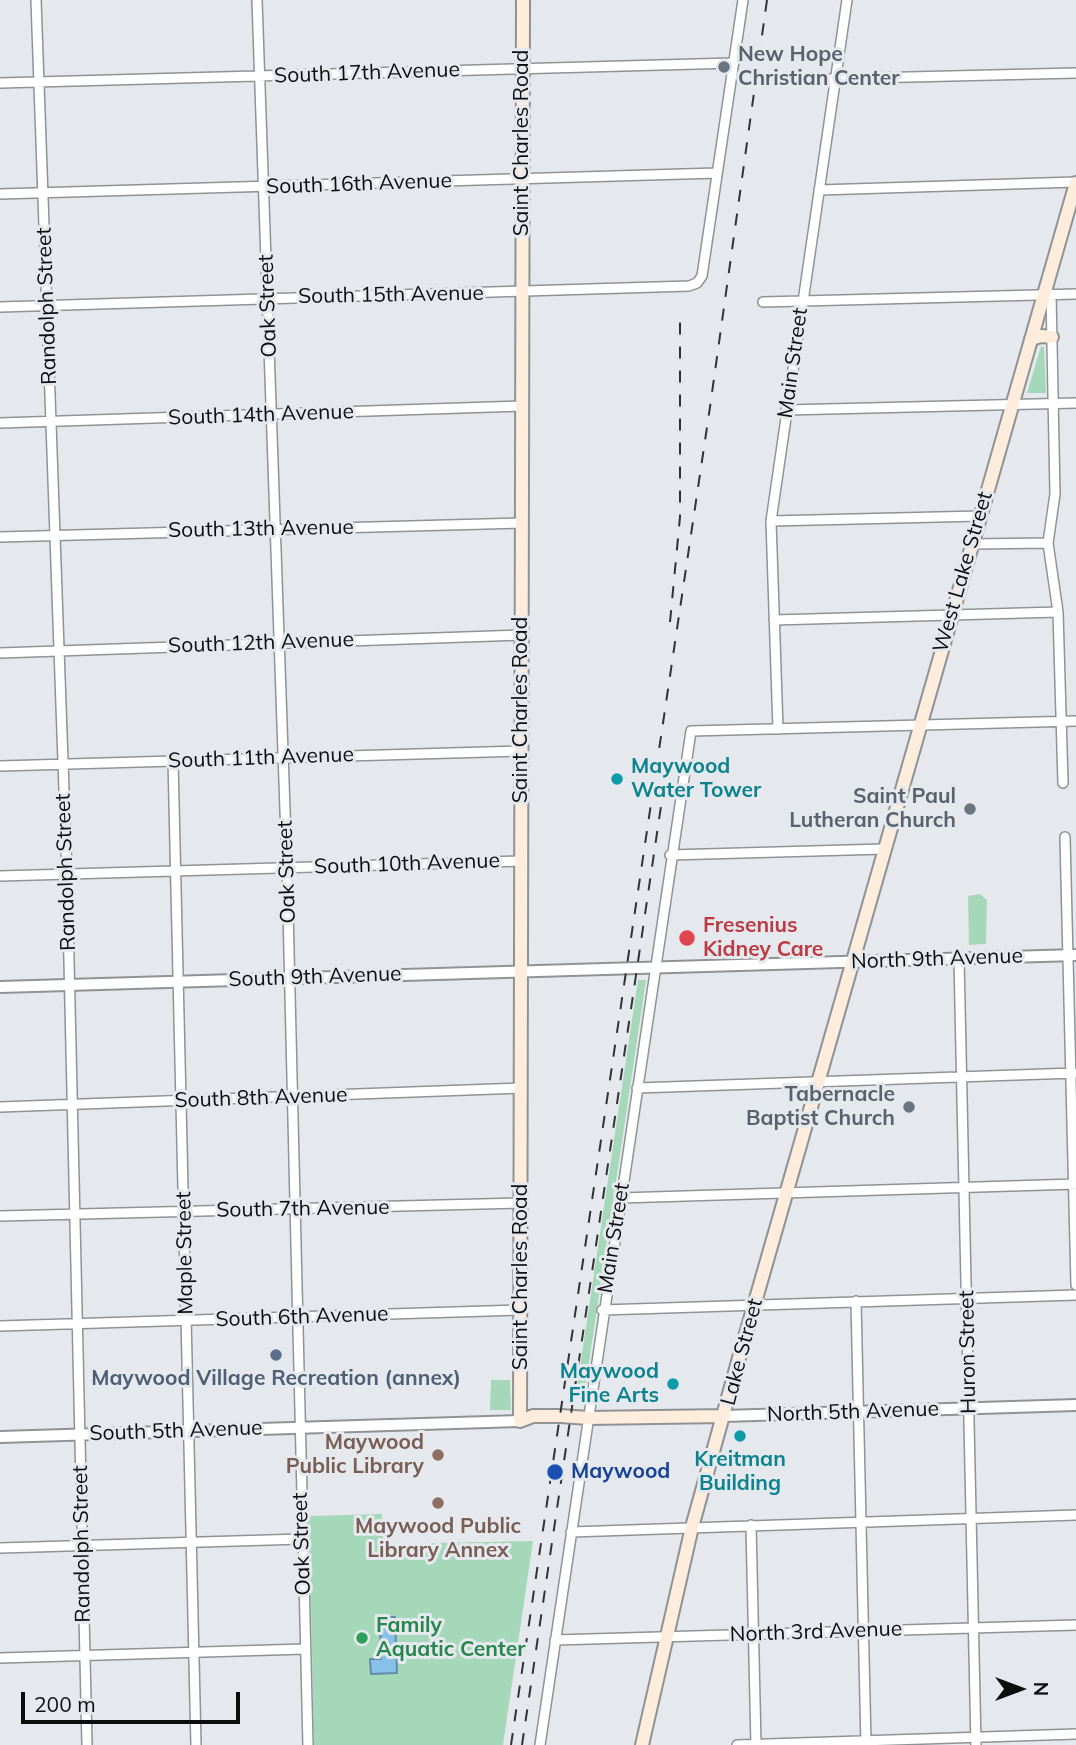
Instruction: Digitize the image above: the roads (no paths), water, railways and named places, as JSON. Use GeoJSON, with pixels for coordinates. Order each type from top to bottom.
{"type":"FeatureCollection","features":[{"type":"Feature","properties":{"kind":"main road","name":"Saint Charles Road"},"geometry":{"type":"LineString","coordinates":[[520,1421],[523,0]]}},
{"type":"Feature","properties":{"kind":"main road","name":"West Lake Street"},"geometry":{"type":"LineString","coordinates":[[851,962],[1031,339],[1048,294],[1076,183]]}},
{"type":"Feature","properties":{"kind":"main road"},"geometry":{"type":"LineString","coordinates":[[1031,339],[1052,337]]}},
{"type":"Feature","properties":{"kind":"main road","name":"Lake Street"},"geometry":{"type":"LineString","coordinates":[[642,1745],[692,1527],[851,962]]}},
{"type":"Feature","properties":{"kind":"main road","name":"North 5th Avenue"},"geometry":{"type":"LineString","coordinates":[[565,1420],[580,1424],[588,1418],[724,1416]]}},
{"type":"Feature","properties":{"kind":"main road","name":"South 5th Avenue"},"geometry":{"type":"LineString","coordinates":[[520,1421],[565,1420]]}},
{"type":"Feature","properties":{"kind":"street","name":"Randolph Street"},"geometry":{"type":"LineString","coordinates":[[36,0],[67,874],[87,1745]]}},
{"type":"Feature","properties":{"kind":"street","name":"Oak Street"},"geometry":{"type":"LineString","coordinates":[[257,0],[287,868],[293,1209],[308,1745]]}},
{"type":"Feature","properties":{"kind":"street"},"geometry":{"type":"LineString","coordinates":[[717,173],[743,0]]}},
{"type":"Feature","properties":{"kind":"street","name":"Main Street"},"geometry":{"type":"LineString","coordinates":[[540,1745],[602,1310],[691,732],[778,729],[772,521],[847,0]]}},
{"type":"Feature","properties":{"kind":"street","name":"South 17th Avenue"},"geometry":{"type":"LineString","coordinates":[[0,83],[733,63]]}},
{"type":"Feature","properties":{"kind":"street"},"geometry":{"type":"LineString","coordinates":[[784,80],[1076,72]]}},
{"type":"Feature","properties":{"kind":"street","name":"South 16th Avenue"},"geometry":{"type":"LineString","coordinates":[[0,194],[717,173]]}},
{"type":"Feature","properties":{"kind":"street","name":"South 15th Avenue"},"geometry":{"type":"LineString","coordinates":[[0,307],[689,286],[697,283],[702,276],[717,173]]}},
{"type":"Feature","properties":{"kind":"street"},"geometry":{"type":"LineString","coordinates":[[819,190],[1076,183]]}},
{"type":"Feature","properties":{"kind":"street"},"geometry":{"type":"LineString","coordinates":[[763,302],[1076,293]]}},
{"type":"Feature","properties":{"kind":"street"},"geometry":{"type":"LineString","coordinates":[[1048,294],[1052,337],[1055,494],[1048,543],[1058,612],[1063,783]]}},
{"type":"Feature","properties":{"kind":"street"},"geometry":{"type":"LineString","coordinates":[[786,410],[1076,402]]}},
{"type":"Feature","properties":{"kind":"street","name":"South 14th Avenue"},"geometry":{"type":"LineString","coordinates":[[0,423],[522,406]]}},
{"type":"Feature","properties":{"kind":"street"},"geometry":{"type":"LineString","coordinates":[[772,521],[980,516]]}},
{"type":"Feature","properties":{"kind":"street","name":"South 13th Avenue"},"geometry":{"type":"LineString","coordinates":[[0,537],[522,523]]}},
{"type":"Feature","properties":{"kind":"street"},"geometry":{"type":"LineString","coordinates":[[971,544],[1048,543]]}},
{"type":"Feature","properties":{"kind":"street"},"geometry":{"type":"LineString","coordinates":[[774,621],[1058,612]]}},
{"type":"Feature","properties":{"kind":"street","name":"South 12th Avenue"},"geometry":{"type":"LineString","coordinates":[[0,653],[522,635]]}},
{"type":"Feature","properties":{"kind":"street"},"geometry":{"type":"LineString","coordinates":[[778,729],[1076,721]]}},
{"type":"Feature","properties":{"kind":"street","name":"South 11th Avenue"},"geometry":{"type":"LineString","coordinates":[[0,766],[521,751]]}},
{"type":"Feature","properties":{"kind":"street","name":"Maple Street"},"geometry":{"type":"LineString","coordinates":[[173,761],[196,1745]]}},
{"type":"Feature","properties":{"kind":"street"},"geometry":{"type":"LineString","coordinates":[[1065,837],[1072,955],[1076,1286]]}},
{"type":"Feature","properties":{"kind":"street"},"geometry":{"type":"LineString","coordinates":[[670,855],[884,849]]}},
{"type":"Feature","properties":{"kind":"street","name":"South 10th Avenue"},"geometry":{"type":"LineString","coordinates":[[0,876],[521,861]]}},
{"type":"Feature","properties":{"kind":"street","name":"North 9th Avenue"},"geometry":{"type":"LineString","coordinates":[[631,968],[1072,955]]}},
{"type":"Feature","properties":{"kind":"street","name":"Huron Street"},"geometry":{"type":"LineString","coordinates":[[959,959],[976,1741]]}},
{"type":"Feature","properties":{"kind":"street","name":"South 9th Avenue"},"geometry":{"type":"LineString","coordinates":[[0,987],[631,968]]}},
{"type":"Feature","properties":{"kind":"street"},"geometry":{"type":"LineString","coordinates":[[637,1087],[1074,1073]]}},
{"type":"Feature","properties":{"kind":"street","name":"South 8th Avenue"},"geometry":{"type":"LineString","coordinates":[[0,1107],[522,1088]]}},
{"type":"Feature","properties":{"kind":"street"},"geometry":{"type":"LineString","coordinates":[[620,1198],[1075,1184]]}},
{"type":"Feature","properties":{"kind":"street","name":"South 7th Avenue"},"geometry":{"type":"LineString","coordinates":[[0,1216],[521,1203]]}},
{"type":"Feature","properties":{"kind":"street"},"geometry":{"type":"LineString","coordinates":[[602,1310],[1076,1295]]}},
{"type":"Feature","properties":{"kind":"street"},"geometry":{"type":"LineString","coordinates":[[856,1301],[866,1743]]}},
{"type":"Feature","properties":{"kind":"street","name":"South 6th Avenue"},"geometry":{"type":"LineString","coordinates":[[0,1326],[520,1310]]}},
{"type":"Feature","properties":{"kind":"street","name":"North 5th Avenue"},"geometry":{"type":"LineString","coordinates":[[724,1416],[1076,1405]]}},
{"type":"Feature","properties":{"kind":"street","name":"South 5th Avenue"},"geometry":{"type":"LineString","coordinates":[[0,1437],[520,1421]]}},
{"type":"Feature","properties":{"kind":"street"},"geometry":{"type":"LineString","coordinates":[[571,1532],[1076,1515]]}},
{"type":"Feature","properties":{"kind":"street"},"geometry":{"type":"LineString","coordinates":[[751,1525],[756,1745]]}},
{"type":"Feature","properties":{"kind":"street"},"geometry":{"type":"LineString","coordinates":[[0,1548],[302,1539]]}},
{"type":"Feature","properties":{"kind":"street","name":"North 3rd Avenue"},"geometry":{"type":"LineString","coordinates":[[555,1640],[1076,1625]]}},
{"type":"Feature","properties":{"kind":"street"},"geometry":{"type":"LineString","coordinates":[[0,1658],[305,1649]]}},
{"type":"Feature","properties":{"kind":"street"},"geometry":{"type":"LineString","coordinates":[[737,1745],[976,1741],[1076,1734]]}},
{"type":"Feature","properties":{"kind":"water"},"geometry":{"type":"Polygon","coordinates":[[[380,1617],[395,1617],[397,1673],[371,1674],[370,1659],[381,1659],[380,1617]]]}},
{"type":"Feature","properties":{"kind":"railway"},"geometry":{"type":"LineString","coordinates":[[511,1745],[710,407],[767,0]]}},
{"type":"Feature","properties":{"kind":"railway"},"geometry":{"type":"LineString","coordinates":[[670,622],[680,517],[680,321]]}},
{"type":"Feature","properties":{"kind":"railway"},"geometry":{"type":"LineString","coordinates":[[522,1745],[664,786]]}},
{"type":"Feature","properties":{"kind":"place","name":"New Hope Christian Center"},"geometry":{"type":"Point","coordinates":[724,67]}},
{"type":"Feature","properties":{"kind":"place","name":"Maywood Water Tower"},"geometry":{"type":"Point","coordinates":[617,779]}},
{"type":"Feature","properties":{"kind":"place","name":"Saint Paul Lutheran Church"},"geometry":{"type":"Point","coordinates":[970,809]}},
{"type":"Feature","properties":{"kind":"place","name":"Fresenius Kidney Care"},"geometry":{"type":"Point","coordinates":[687,938]}},
{"type":"Feature","properties":{"kind":"place","name":"Tabernacle Baptist Church"},"geometry":{"type":"Point","coordinates":[909,1107]}},
{"type":"Feature","properties":{"kind":"place","name":"Maywood Village Recreation (annex)"},"geometry":{"type":"Point","coordinates":[276,1355]}},
{"type":"Feature","properties":{"kind":"place","name":"Maywood Fine Arts"},"geometry":{"type":"Point","coordinates":[673,1384]}},
{"type":"Feature","properties":{"kind":"place","name":"Kreitman Building"},"geometry":{"type":"Point","coordinates":[740,1436]}},
{"type":"Feature","properties":{"kind":"place","name":"Maywood Public Library"},"geometry":{"type":"Point","coordinates":[438,1455]}},
{"type":"Feature","properties":{"kind":"place","name":"Maywood"},"geometry":{"type":"Point","coordinates":[555,1472]}},
{"type":"Feature","properties":{"kind":"place","name":"Maywood Public Library Annex"},"geometry":{"type":"Point","coordinates":[438,1503]}},
{"type":"Feature","properties":{"kind":"place","name":"Family Aquatic Center"},"geometry":{"type":"Point","coordinates":[362,1638]}}]}
